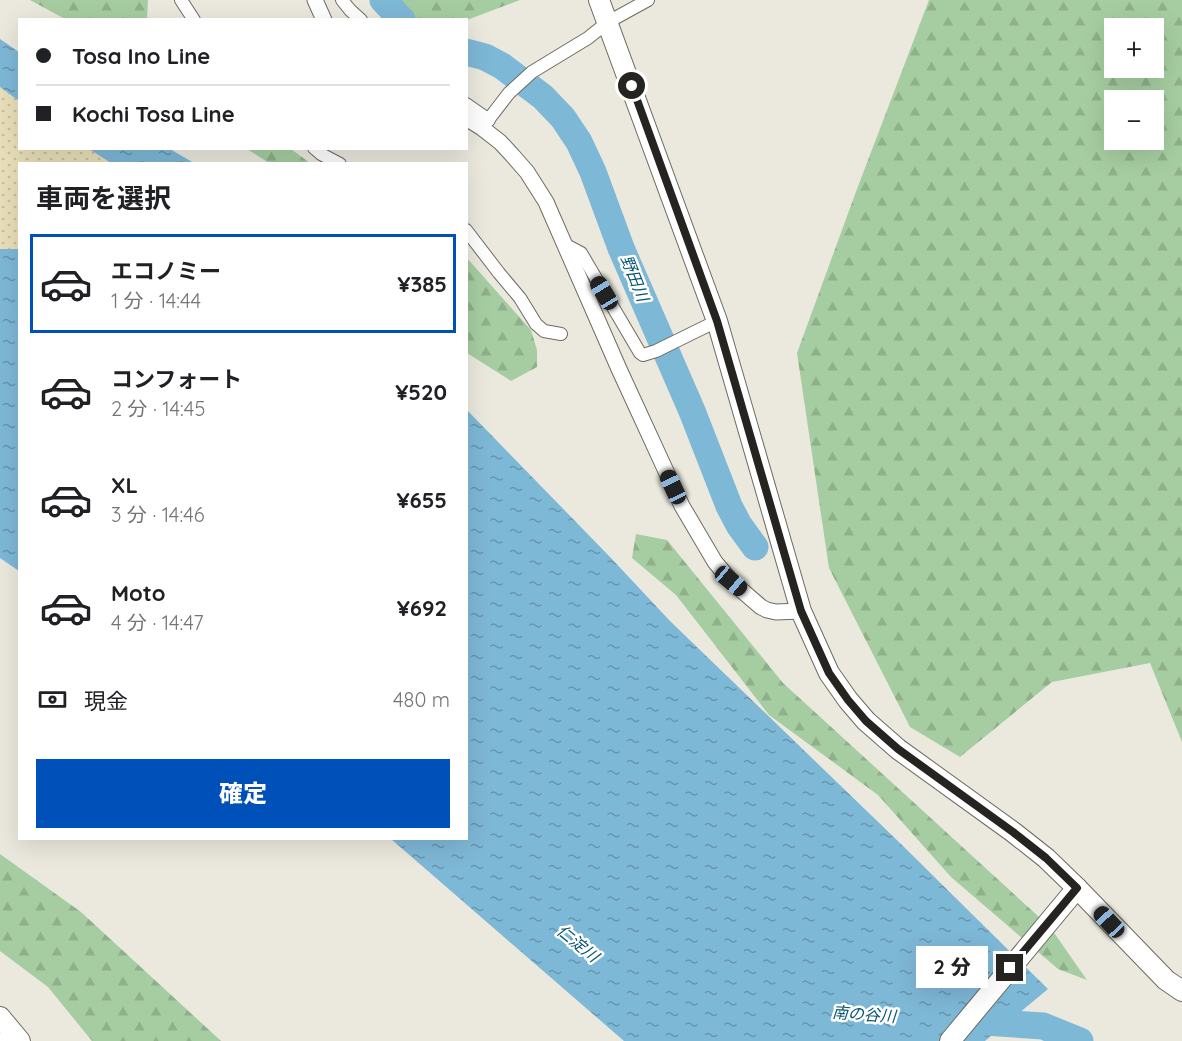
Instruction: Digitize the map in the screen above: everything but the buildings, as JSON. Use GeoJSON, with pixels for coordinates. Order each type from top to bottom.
{"type":"FeatureCollection","features":[{"type":"Feature","properties":{"kind":"main road"},"geometry":{"type":"LineString","coordinates":[[600,0],[717,321],[801,611],[829,673],[866,721],[898,749],[1046,858],[1166,980],[1182,991]]}},
{"type":"Feature","properties":{"kind":"main road"},"geometry":{"type":"LineString","coordinates":[[950,1041],[1077,888]]}},
{"type":"Feature","properties":{"kind":"main road"},"geometry":{"type":"LineString","coordinates":[[0,1017],[20,1041]]}},
{"type":"Feature","properties":{"kind":"street"},"geometry":{"type":"LineString","coordinates":[[181,0],[193,18]]}},
{"type":"Feature","properties":{"kind":"street"},"geometry":{"type":"LineString","coordinates":[[315,0],[323,18]]}},
{"type":"Feature","properties":{"kind":"street"},"geometry":{"type":"LineString","coordinates":[[342,0],[359,18]]}},
{"type":"Feature","properties":{"kind":"street"},"geometry":{"type":"LineString","coordinates":[[486,124],[509,93],[532,72],[588,38],[608,22],[648,0]]}},
{"type":"Feature","properties":{"kind":"street"},"geometry":{"type":"LineString","coordinates":[[468,106],[526,172],[546,202],[682,506],[715,562],[731,581],[761,607],[776,612],[801,611]]}},
{"type":"Feature","properties":{"kind":"street"},"geometry":{"type":"LineString","coordinates":[[468,119],[486,124]]}},
{"type":"Feature","properties":{"kind":"street"},"geometry":{"type":"LineString","coordinates":[[316,150],[336,162]]}},
{"type":"Feature","properties":{"kind":"street"},"geometry":{"type":"LineString","coordinates":[[468,233],[520,298],[536,324],[544,331],[561,334]]}},
{"type":"Feature","properties":{"kind":"street"},"geometry":{"type":"LineString","coordinates":[[564,244],[581,254],[643,355],[717,321]]}},
{"type":"Feature","properties":{"kind":"green space"},"geometry":{"type":"Polygon","coordinates":[[[30,0],[148,0],[147,18],[63,18],[30,0]]]}},
{"type":"Feature","properties":{"kind":"green space"},"geometry":{"type":"Polygon","coordinates":[[[392,0],[520,0],[468,20],[410,18],[394,5],[392,0]]]}},
{"type":"Feature","properties":{"kind":"green space"},"geometry":{"type":"Polygon","coordinates":[[[929,0],[1182,0],[1182,742],[1150,663],[1052,682],[960,757],[910,727],[829,568],[797,353],[929,0]]]}},
{"type":"Feature","properties":{"kind":"green space"},"geometry":{"type":"Polygon","coordinates":[[[249,150],[292,150],[309,162],[267,162],[249,150]]]}},
{"type":"Feature","properties":{"kind":"green space"},"geometry":{"type":"Polygon","coordinates":[[[468,259],[531,330],[537,350],[537,367],[511,381],[468,354],[468,259]]]}},
{"type":"Feature","properties":{"kind":"green space"},"geometry":{"type":"Polygon","coordinates":[[[636,534],[667,540],[783,683],[1050,927],[1087,980],[1058,969],[951,877],[878,795],[769,715],[676,595],[632,558],[636,534]]]}},
{"type":"Feature","properties":{"kind":"green space"},"geometry":{"type":"Polygon","coordinates":[[[0,854],[81,912],[221,1041],[92,1041],[48,987],[0,951],[0,854]]]}},
{"type":"Feature","properties":{"kind":"sand"},"geometry":{"type":"Polygon","coordinates":[[[0,87],[18,100],[18,150],[91,150],[109,162],[18,162],[18,249],[0,249],[0,87]]]}},
{"type":"Feature","properties":{"kind":"water"},"geometry":{"type":"Polygon","coordinates":[[[0,39],[18,51],[18,100],[0,87],[0,39]]]}},
{"type":"Feature","properties":{"kind":"water"},"geometry":{"type":"Polygon","coordinates":[[[91,150],[172,150],[192,162],[109,162],[91,150]]]}},
{"type":"Feature","properties":{"kind":"water"},"geometry":{"type":"Polygon","coordinates":[[[0,249],[18,249],[18,570],[0,558],[0,249]]]}},
{"type":"Feature","properties":{"kind":"water","name":"仁淀川"},"geometry":{"type":"Polygon","coordinates":[[[468,411],[670,621],[1048,989],[985,1041],[624,1041],[392,840],[468,840],[468,411]]]}},
{"type":"Feature","properties":{"kind":"waterway","name":"野田川"},"geometry":{"type":"LineString","coordinates":[[383,0],[400,18]]}},
{"type":"Feature","properties":{"kind":"waterway","name":"野田川"},"geometry":{"type":"LineString","coordinates":[[468,53],[485,57],[502,66],[543,97],[563,118],[579,142],[593,172],[621,248],[692,411],[729,506],[755,547]]}},
{"type":"Feature","properties":{"kind":"waterway","name":"南の谷川"},"geometry":{"type":"LineString","coordinates":[[969,1021],[1043,1026],[1080,1041]]}},
{"type":"Feature","properties":{"kind":"route"},"geometry":{"type":"LineString","coordinates":[[632,86],[717,321],[801,611],[829,673],[866,721],[898,749],[1013,832],[1046,858],[1077,888],[1010,968]]}}]}
